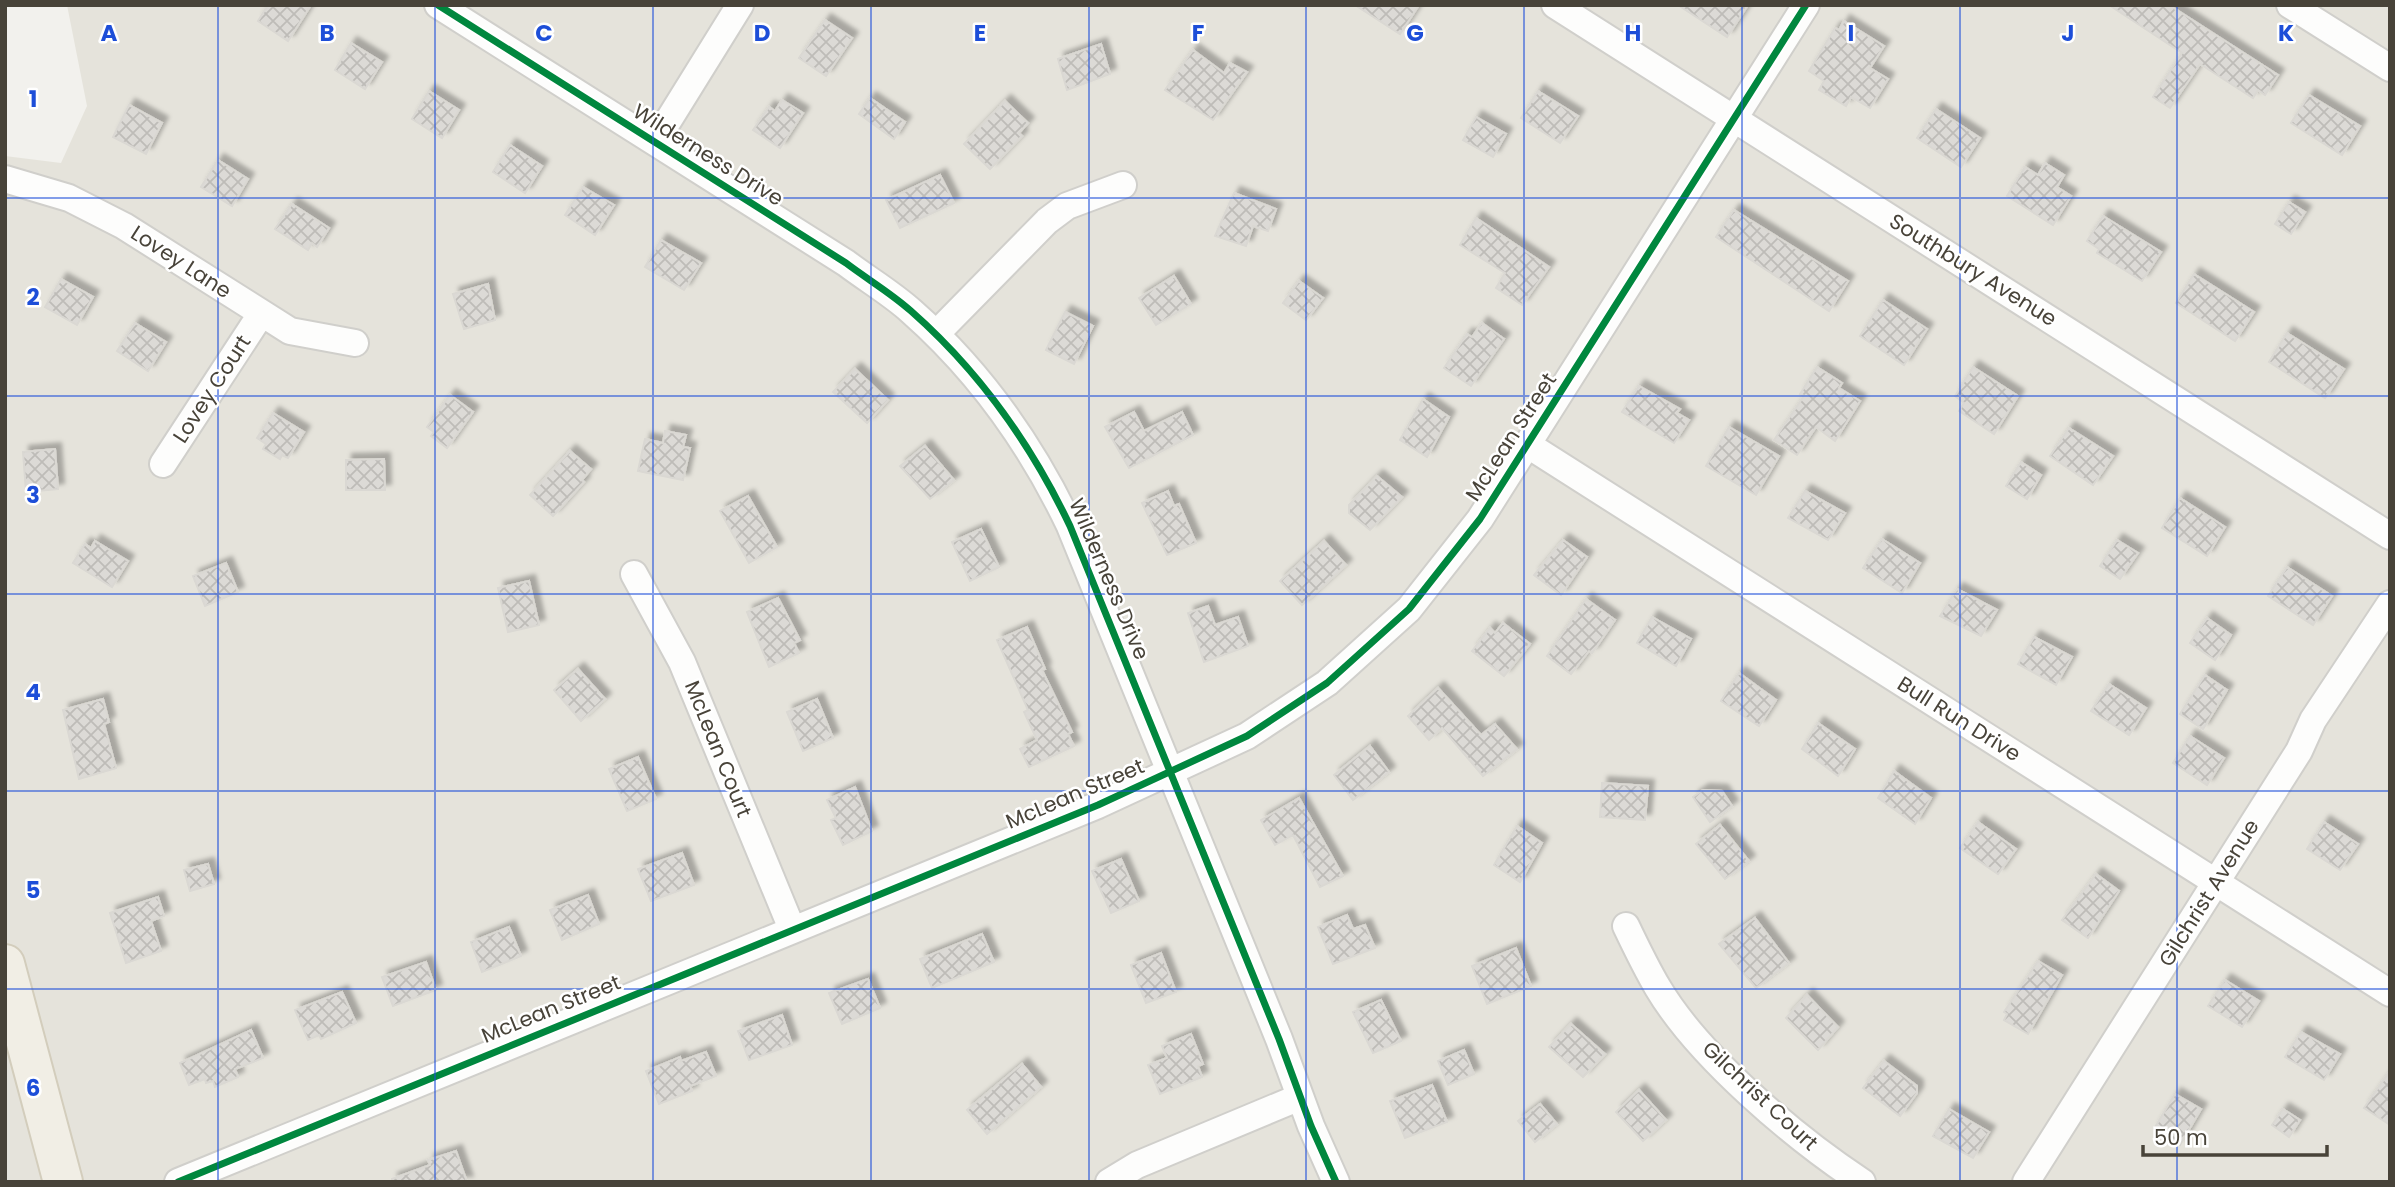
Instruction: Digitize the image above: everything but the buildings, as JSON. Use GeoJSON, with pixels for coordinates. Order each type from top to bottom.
{"type":"FeatureCollection","features":[{"type":"Feature","properties":{"kind":"main road"},"geometry":{"type":"LineString","coordinates":[[5,964],[63,1182]]}},
{"type":"Feature","properties":{"kind":"street","name":"Wilderness Drive"},"geometry":{"type":"LineString","coordinates":[[438,5],[846,263],[909,309],[960,357],[994,400],[1052,489],[1336,1182]]}},
{"type":"Feature","properties":{"kind":"street"},"geometry":{"type":"LineString","coordinates":[[655,142],[740,5]]}},
{"type":"Feature","properties":{"kind":"street","name":"Southbury Avenue"},"geometry":{"type":"LineString","coordinates":[[1555,5],[2390,536]]}},
{"type":"Feature","properties":{"kind":"street","name":"McLean Street"},"geometry":{"type":"LineString","coordinates":[[178,1182],[1170,772],[1247,736],[1327,683],[1367,650],[1409,609],[1447,564],[1528,445],[1806,5]]}},
{"type":"Feature","properties":{"kind":"street"},"geometry":{"type":"LineString","coordinates":[[2290,5],[2390,68]]}},
{"type":"Feature","properties":{"kind":"street","name":"Lovey Lane"},"geometry":{"type":"LineString","coordinates":[[5,179],[69,198],[124,226],[290,331],[306,336],[355,342]]}},
{"type":"Feature","properties":{"kind":"street"},"geometry":{"type":"LineString","coordinates":[[936,334],[1047,220],[1067,206],[1123,186]]}},
{"type":"Feature","properties":{"kind":"street","name":"Lovey Court"},"geometry":{"type":"LineString","coordinates":[[163,464],[261,313]]}},
{"type":"Feature","properties":{"kind":"street","name":"Bull Run Drive"},"geometry":{"type":"LineString","coordinates":[[1528,445],[2390,993]]}},
{"type":"Feature","properties":{"kind":"street","name":"McLean Court"},"geometry":{"type":"LineString","coordinates":[[634,575],[682,662],[792,929]]}},
{"type":"Feature","properties":{"kind":"street","name":"Gilchrist Avenue"},"geometry":{"type":"LineString","coordinates":[[2026,1182],[2299,751],[2313,720],[2390,604]]}},
{"type":"Feature","properties":{"kind":"street","name":"Gilchrist Court"},"geometry":{"type":"LineString","coordinates":[[1626,926],[1658,990],[1726,1070],[1802,1138],[1862,1182]]}},
{"type":"Feature","properties":{"kind":"street"},"geometry":{"type":"LineString","coordinates":[[1109,1182],[1137,1165],[1300,1097]]}},
{"type":"Feature","properties":{"kind":"shaded area"},"geometry":{"type":"Polygon","coordinates":[[[67,5],[2390,5],[2390,1182],[5,1182],[5,156],[61,163],[87,106],[67,5]]]}},
{"type":"Feature","properties":{"kind":"cycle path"},"geometry":{"type":"LineString","coordinates":[[438,5],[846,263],[887,292],[936,334],[1001,410],[1038,466],[1070,526],[1279,1039],[1311,1126],[1336,1182]]}},
{"type":"Feature","properties":{"kind":"cycle path"},"geometry":{"type":"LineString","coordinates":[[178,1182],[1098,805],[1247,736],[1327,683],[1409,609],[1480,519],[1806,5]]}}]}
